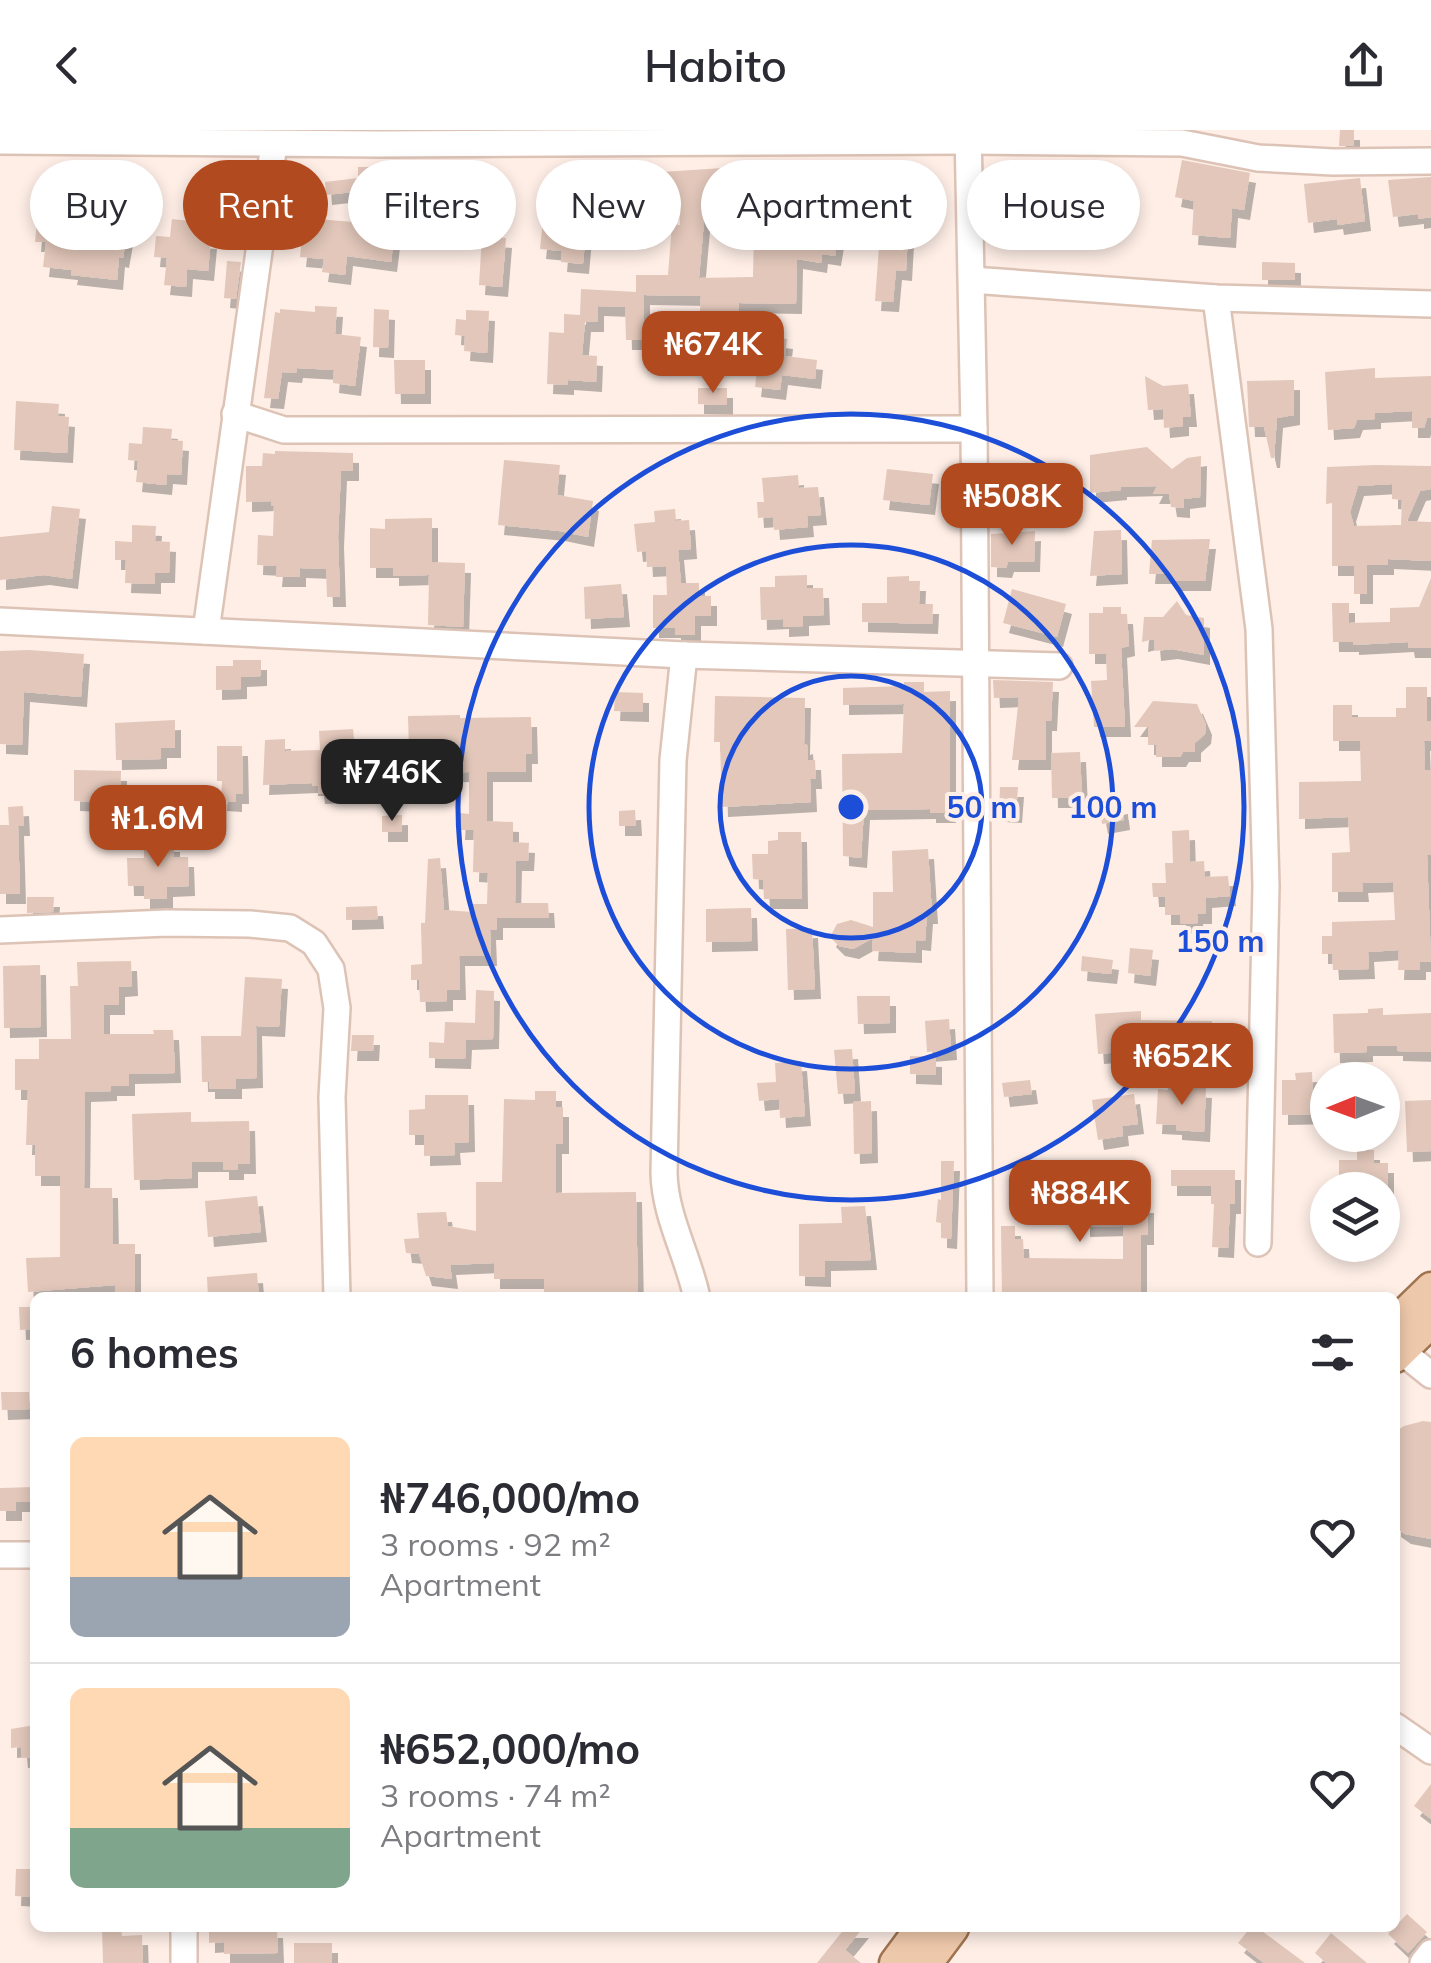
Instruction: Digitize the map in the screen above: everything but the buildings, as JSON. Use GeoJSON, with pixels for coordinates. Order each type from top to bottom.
{"type":"FeatureCollection","features":[{"type":"Feature","properties":{"kind":"main road"},"geometry":{"type":"LineString","coordinates":[[1400,1339],[1431,1288]]}},
{"type":"Feature","properties":{"kind":"main road"},"geometry":{"type":"LineString","coordinates":[[1400,1342],[1431,1322]]}},
{"type":"Feature","properties":{"kind":"main road"},"geometry":{"type":"LineString","coordinates":[[894,1963],[918,1932]]}},
{"type":"Feature","properties":{"kind":"main road"},"geometry":{"type":"LineString","coordinates":[[927,1963],[950,1932]]}},
{"type":"Feature","properties":{"kind":"street"},"geometry":{"type":"LineString","coordinates":[[968,135],[980,1292]]}},
{"type":"Feature","properties":{"kind":"street"},"geometry":{"type":"LineString","coordinates":[[0,141],[274,144],[968,135],[1182,143],[1258,158],[1431,161]]}},
{"type":"Feature","properties":{"kind":"street"},"geometry":{"type":"LineString","coordinates":[[206,632],[274,144]]}},
{"type":"Feature","properties":{"kind":"street"},"geometry":{"type":"LineString","coordinates":[[972,280],[1216,298],[1431,304]]}},
{"type":"Feature","properties":{"kind":"street"},"geometry":{"type":"LineString","coordinates":[[1216,298],[1259,629],[1266,886],[1258,1243]]}},
{"type":"Feature","properties":{"kind":"street"},"geometry":{"type":"LineString","coordinates":[[236,414],[284,430],[974,428]]}},
{"type":"Feature","properties":{"kind":"street"},"geometry":{"type":"LineString","coordinates":[[234,448],[284,430]]}},
{"type":"Feature","properties":{"kind":"street"},"geometry":{"type":"LineString","coordinates":[[0,621],[684,655],[1058,666]]}},
{"type":"Feature","properties":{"kind":"street"},"geometry":{"type":"LineString","coordinates":[[684,655],[672,778],[664,1197],[697,1292]]}},
{"type":"Feature","properties":{"kind":"street"},"geometry":{"type":"LineString","coordinates":[[0,930],[167,922],[250,924],[290,928],[314,942],[332,969],[337,1008],[332,1097],[338,1292]]}},
{"type":"Feature","properties":{"kind":"street"},"geometry":{"type":"LineString","coordinates":[[1400,1347],[1431,1375]]}},
{"type":"Feature","properties":{"kind":"street"},"geometry":{"type":"LineString","coordinates":[[0,1556],[30,1555]]}},
{"type":"Feature","properties":{"kind":"street"},"geometry":{"type":"LineString","coordinates":[[1400,1729],[1431,1751]]}},
{"type":"Feature","properties":{"kind":"street"},"geometry":{"type":"LineString","coordinates":[[184,1932],[184,1963]]}},
{"type":"Feature","properties":{"kind":"street"},"geometry":{"type":"LineString","coordinates":[[1424,1963],[1431,1953]]}}]}
